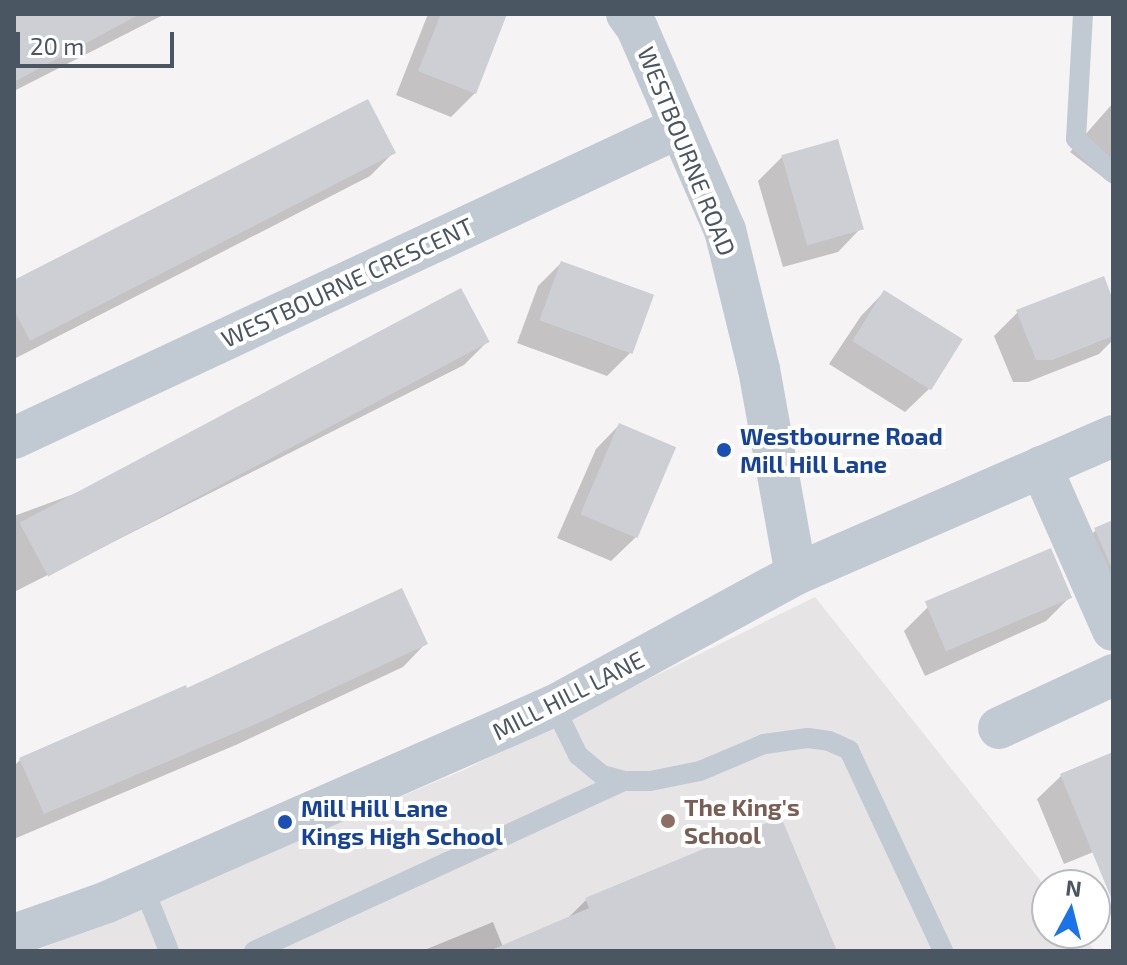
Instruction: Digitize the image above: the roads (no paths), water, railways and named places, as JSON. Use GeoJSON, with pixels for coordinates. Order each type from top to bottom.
{"type":"FeatureCollection","features":[{"type":"Feature","properties":{"kind":"street","name":"WESTBOURNE ROAD"},"geometry":{"type":"LineString","coordinates":[[627,14],[637,28],[725,230],[759,369],[796,574]]}},
{"type":"Feature","properties":{"kind":"street","name":"WESTBOURNE CRESCENT"},"geometry":{"type":"LineString","coordinates":[[14,438],[680,127]]}},
{"type":"Feature","properties":{"kind":"street","name":"MILL HILL LANE"},"geometry":{"type":"LineString","coordinates":[[14,935],[143,886],[554,706],[796,574],[1113,436]]}},
{"type":"Feature","properties":{"kind":"street"},"geometry":{"type":"LineString","coordinates":[[1041,467],[1113,630]]}},
{"type":"Feature","properties":{"kind":"street"},"geometry":{"type":"LineString","coordinates":[[999,728],[1113,675]]}},
{"type":"Feature","properties":{"kind":"lane"},"geometry":{"type":"LineString","coordinates":[[1083,14],[1076,139],[1113,173]]}},
{"type":"Feature","properties":{"kind":"lane"},"geometry":{"type":"LineString","coordinates":[[554,706],[578,755],[602,775],[624,781],[650,781],[700,771],[764,744],[808,738],[829,741],[849,750],[943,951]]}},
{"type":"Feature","properties":{"kind":"lane"},"geometry":{"type":"LineString","coordinates":[[254,951],[624,781]]}},
{"type":"Feature","properties":{"kind":"lane"},"geometry":{"type":"LineString","coordinates":[[143,886],[169,951]]}},
{"type":"Feature","properties":{"kind":"place","name":"Westbourne Road Mill Hill Lane"},"geometry":{"type":"Point","coordinates":[724,450]}},
{"type":"Feature","properties":{"kind":"place","name":"The King's School"},"geometry":{"type":"Point","coordinates":[668,821]}},
{"type":"Feature","properties":{"kind":"place","name":"Mill Hill Lane Kings High School"},"geometry":{"type":"Point","coordinates":[285,822]}}]}
